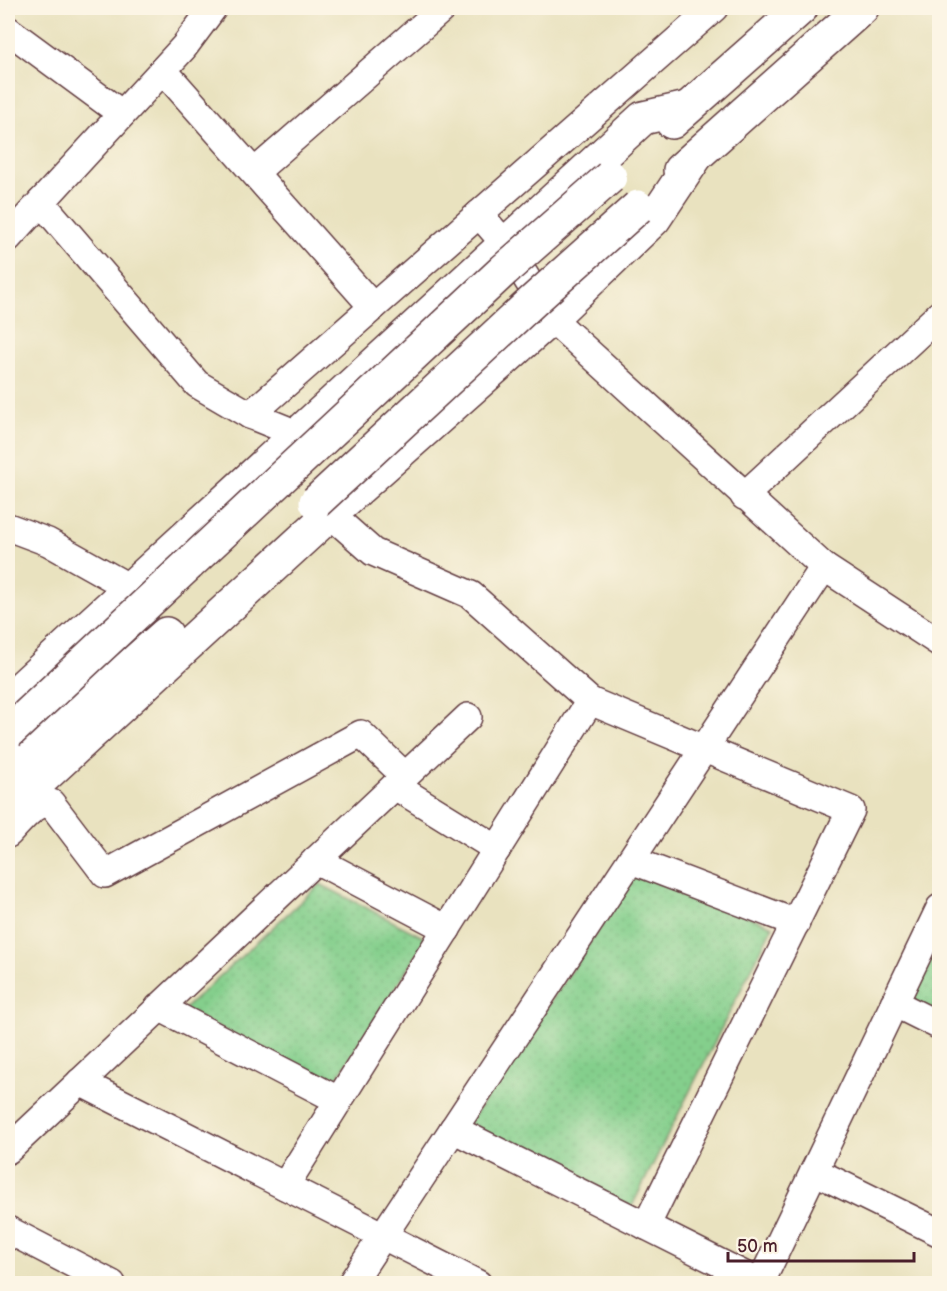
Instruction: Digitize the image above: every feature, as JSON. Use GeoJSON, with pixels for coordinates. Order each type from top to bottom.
{"type":"FeatureCollection","features":[{"type":"Feature","properties":{"kind":"street"},"geometry":{"type":"LineString","coordinates":[[8,238],[163,70],[213,8]]}},
{"type":"Feature","properties":{"kind":"street"},"geometry":{"type":"LineString","coordinates":[[255,172],[443,8]]}},
{"type":"Feature","properties":{"kind":"street"},"geometry":{"type":"LineString","coordinates":[[250,415],[714,8]]}},
{"type":"Feature","properties":{"kind":"street"},"geometry":{"type":"LineString","coordinates":[[8,733],[504,270],[801,8]]}},
{"type":"Feature","properties":{"kind":"street"},"geometry":{"type":"LineString","coordinates":[[8,774],[316,502],[533,301],[862,8]]}},
{"type":"Feature","properties":{"kind":"street"},"geometry":{"type":"LineString","coordinates":[[8,30],[122,114]]}},
{"type":"Feature","properties":{"kind":"street"},"geometry":{"type":"LineString","coordinates":[[163,70],[373,307]]}},
{"type":"Feature","properties":{"kind":"street"},"geometry":{"type":"LineString","coordinates":[[8,700],[643,118],[687,108]]}},
{"type":"Feature","properties":{"kind":"street"},"geometry":{"type":"LineString","coordinates":[[8,810],[330,514],[551,318],[654,219],[696,156]]}},
{"type":"Feature","properties":{"kind":"street"},"geometry":{"type":"LineString","coordinates":[[41,202],[197,384],[250,415],[297,434]]}},
{"type":"Feature","properties":{"kind":"street"},"geometry":{"type":"LineString","coordinates":[[479,214],[506,245],[551,318],[824,567],[939,643]]}},
{"type":"Feature","properties":{"kind":"street"},"geometry":{"type":"LineString","coordinates":[[744,496],[930,336],[939,314]]}},
{"type":"Feature","properties":{"kind":"street"},"geometry":{"type":"LineString","coordinates":[[330,514],[373,552],[471,595],[590,702],[851,810],[646,1226]]}},
{"type":"Feature","properties":{"kind":"street"},"geometry":{"type":"LineString","coordinates":[[8,527],[48,542],[130,588]]}},
{"type":"Feature","properties":{"kind":"street"},"geometry":{"type":"LineString","coordinates":[[351,1284],[824,567]]}},
{"type":"Feature","properties":{"kind":"street"},"geometry":{"type":"LineString","coordinates":[[285,1186],[590,702]]}},
{"type":"Feature","properties":{"kind":"street"},"geometry":{"type":"LineString","coordinates":[[8,1150],[468,717]]}},
{"type":"Feature","properties":{"kind":"street"},"geometry":{"type":"LineString","coordinates":[[8,834],[35,808],[43,803],[51,803],[105,874],[361,734],[400,781],[497,849]]}},
{"type":"Feature","properties":{"kind":"street"},"geometry":{"type":"LineString","coordinates":[[316,860],[447,929]]}},
{"type":"Feature","properties":{"kind":"street"},"geometry":{"type":"LineString","coordinates":[[631,860],[795,923]]}},
{"type":"Feature","properties":{"kind":"street"},"geometry":{"type":"LineString","coordinates":[[453,1129],[760,1283],[939,908]]}},
{"type":"Feature","properties":{"kind":"street"},"geometry":{"type":"LineString","coordinates":[[894,1003],[939,1026]]}},
{"type":"Feature","properties":{"kind":"street"},"geometry":{"type":"LineString","coordinates":[[159,1007],[338,1100]]}},
{"type":"Feature","properties":{"kind":"street"},"geometry":{"type":"LineString","coordinates":[[80,1082],[478,1284]]}},
{"type":"Feature","properties":{"kind":"street"},"geometry":{"type":"LineString","coordinates":[[814,1171],[939,1233]]}},
{"type":"Feature","properties":{"kind":"street"},"geometry":{"type":"LineString","coordinates":[[8,1230],[112,1284]]}},
{"type":"Feature","properties":{"kind":"green space"},"geometry":{"type":"Polygon","coordinates":[[[636,874],[773,926],[628,1214],[463,1132],[636,874]]]}},
{"type":"Feature","properties":{"kind":"green space"},"geometry":{"type":"Polygon","coordinates":[[[320,884],[427,939],[333,1084],[183,1010],[320,884]]]}},
{"type":"Feature","properties":{"kind":"green space"},"geometry":{"type":"Polygon","coordinates":[[[939,938],[939,1023],[905,1005],[939,938]]]}}]}
